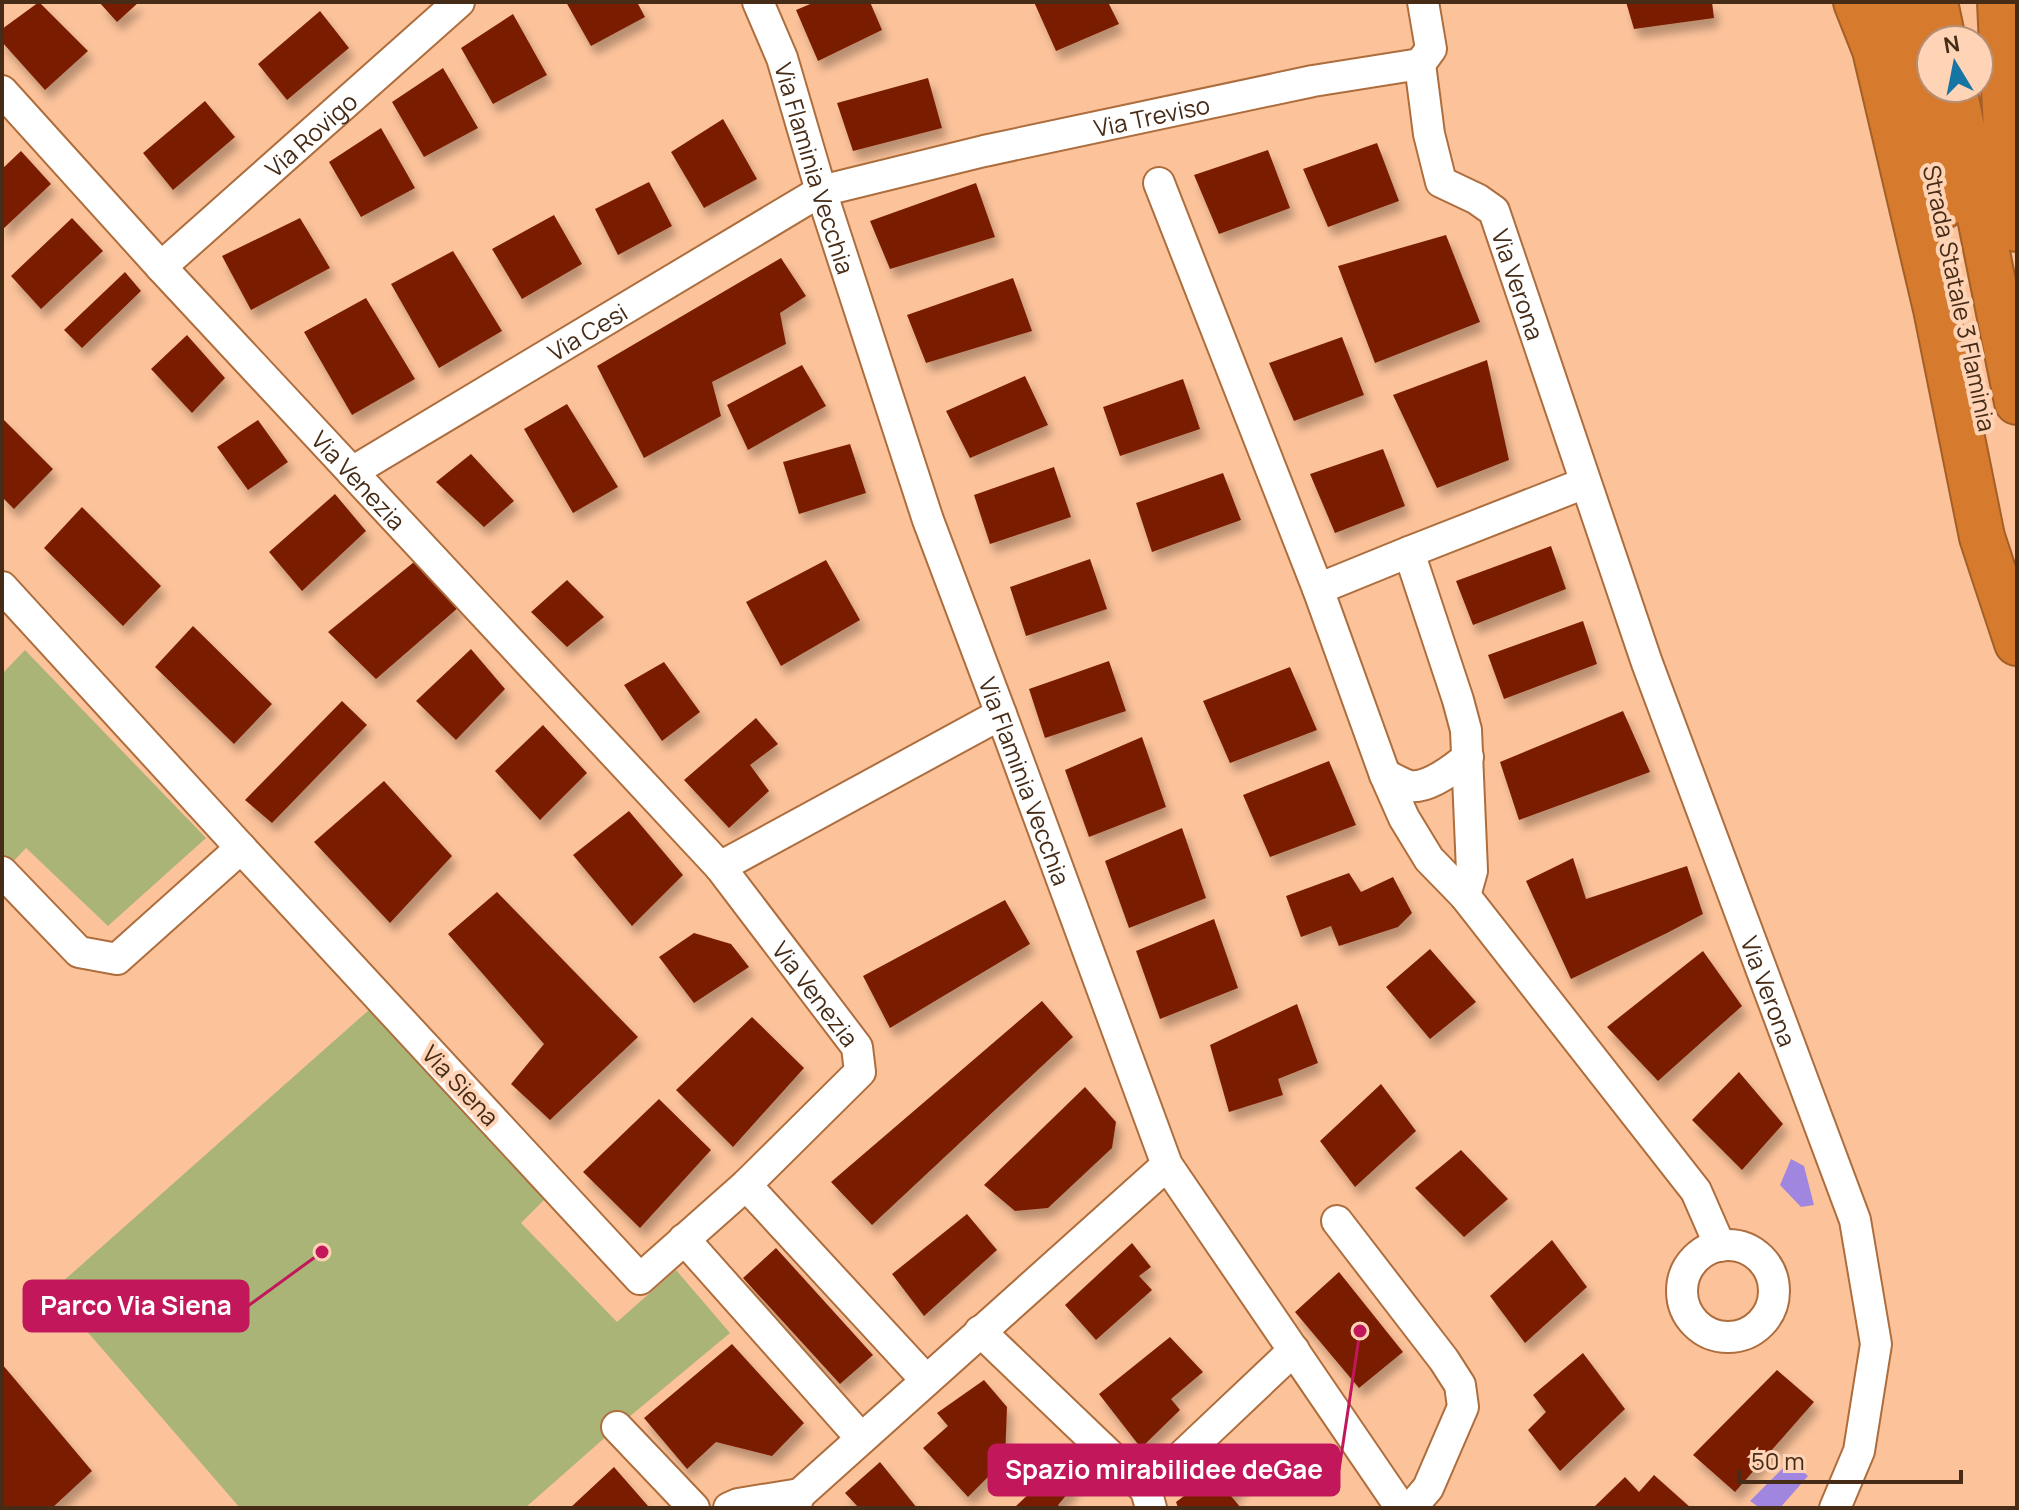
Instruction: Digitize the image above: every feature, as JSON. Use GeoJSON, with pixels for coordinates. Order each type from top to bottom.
{"type":"FeatureCollection","features":[{"type":"Feature","properties":{"kind":"highway"},"geometry":{"type":"LineString","coordinates":[[1856,2],[1875,50],[1936,309],[1982,537],[2017,643]]}},
{"type":"Feature","properties":{"kind":"highway","name":"Strada Statale 3 Flaminia"},"geometry":{"type":"LineString","coordinates":[[1898,2],[1982,399],[2017,595]]}},
{"type":"Feature","properties":{"kind":"highway"},"geometry":{"type":"LineString","coordinates":[[1935,2],[1940,24]]}},
{"type":"Feature","properties":{"kind":"highway"},"geometry":{"type":"LineString","coordinates":[[2000,2],[2007,152],[2017,229]]}},
{"type":"Feature","properties":{"kind":"highway","name":"Strada Statale 3 Flaminia"},"geometry":{"type":"LineString","coordinates":[[1957,104],[2017,402]]}},
{"type":"Feature","properties":{"kind":"street","name":"Via Rovigo"},"geometry":{"type":"LineString","coordinates":[[161,267],[459,2]]}},
{"type":"Feature","properties":{"kind":"street","name":"Via Flaminia Vecchia"},"geometry":{"type":"LineString","coordinates":[[758,2],[782,58],[821,191],[928,520],[1167,1165],[1401,1508]]}},
{"type":"Feature","properties":{"kind":"street"},"geometry":{"type":"LineString","coordinates":[[1420,64],[1431,49],[1423,2]]}},
{"type":"Feature","properties":{"kind":"street","name":"Via Treviso"},"geometry":{"type":"LineString","coordinates":[[821,191],[984,151],[1313,81],[1420,64]]}},
{"type":"Feature","properties":{"kind":"street","name":"Via Verona"},"geometry":{"type":"LineString","coordinates":[[1420,64],[1429,134],[1441,182],[1494,211],[1647,663],[1855,1220],[1876,1344],[1859,1451],[1835,1508]]}},
{"type":"Feature","properties":{"kind":"street","name":"Via Venezia"},"geometry":{"type":"LineString","coordinates":[[2,91],[161,267],[720,867],[857,1047],[860,1072],[714,1214]]}},
{"type":"Feature","properties":{"kind":"street"},"geometry":{"type":"LineString","coordinates":[[1159,183],[1404,818],[1429,859],[1465,896],[1696,1191],[1720,1246]]}},
{"type":"Feature","properties":{"kind":"street","name":"Via Cesi"},"geometry":{"type":"LineString","coordinates":[[352,472],[821,191]]}},
{"type":"Feature","properties":{"kind":"street"},"geometry":{"type":"LineString","coordinates":[[1318,589],[1585,483]]}},
{"type":"Feature","properties":{"kind":"street"},"geometry":{"type":"LineString","coordinates":[[1409,552],[1466,730],[1472,871],[1465,896]]}},
{"type":"Feature","properties":{"kind":"street","name":"Via Siena"},"geometry":{"type":"LineString","coordinates":[[4,594],[640,1279],[714,1214]]}},
{"type":"Feature","properties":{"kind":"street"},"geometry":{"type":"LineString","coordinates":[[720,867],[1001,714]]}},
{"type":"Feature","properties":{"kind":"street"},"geometry":{"type":"LineString","coordinates":[[1385,775],[1412,787],[1450,773],[1468,757]]}},
{"type":"Feature","properties":{"kind":"street"},"geometry":{"type":"LineString","coordinates":[[2,872],[79,952],[117,959],[241,848]]}},
{"type":"Feature","properties":{"kind":"street"},"geometry":{"type":"LineString","coordinates":[[729,1508],[738,1504],[797,1501],[861,1438],[1167,1165]]}},
{"type":"Feature","properties":{"kind":"street"},"geometry":{"type":"LineString","coordinates":[[746,1185],[926,1380]]}},
{"type":"Feature","properties":{"kind":"street"},"geometry":{"type":"LineString","coordinates":[[1337,1221],[1460,1385],[1463,1407],[1428,1488],[1411,1508]]}},
{"type":"Feature","properties":{"kind":"street"},"geometry":{"type":"LineString","coordinates":[[684,1239],[861,1438]]}},
{"type":"Feature","properties":{"kind":"street"},"geometry":{"type":"LineString","coordinates":[[980,1331],[1149,1499],[1294,1350]]}},
{"type":"Feature","properties":{"kind":"street"},"geometry":{"type":"LineString","coordinates":[[617,1427],[694,1508]]}},
{"type":"Feature","properties":{"kind":"green space"},"geometry":{"type":"Polygon","coordinates":[[[25,650],[206,838],[108,926],[26,848],[9,866],[2,859],[2,674],[25,650]]]}},
{"type":"Feature","properties":{"kind":"green space"},"geometry":{"type":"Polygon","coordinates":[[[370,1009],[548,1196],[521,1223],[617,1322],[676,1270],[730,1333],[525,1508],[240,1508],[52,1291],[370,1009]]]}},
{"type":"Feature","properties":{"kind":"shaded area"},"geometry":{"type":"Polygon","coordinates":[[[1791,1159],[1804,1166],[1814,1205],[1801,1207],[1780,1185],[1791,1159]]]}},
{"type":"Feature","properties":{"kind":"shaded area"},"geometry":{"type":"Polygon","coordinates":[[[1791,1460],[1808,1476],[1780,1508],[1760,1508],[1750,1501],[1791,1460]]]}},
{"type":"Feature","properties":{"kind":"building"},"geometry":{"type":"Polygon","coordinates":[[[39,2],[88,51],[45,90],[2,42],[2,29],[39,2]]]}},
{"type":"Feature","properties":{"kind":"building"},"geometry":{"type":"Polygon","coordinates":[[[99,2],[139,2],[117,22],[99,2]]]}},
{"type":"Feature","properties":{"kind":"building"},"geometry":{"type":"Polygon","coordinates":[[[566,2],[637,2],[645,17],[591,46],[566,2]]]}},
{"type":"Feature","properties":{"kind":"building"},"geometry":{"type":"Polygon","coordinates":[[[815,2],[870,2],[882,30],[818,61],[796,10],[815,2]]]}},
{"type":"Feature","properties":{"kind":"building"},"geometry":{"type":"Polygon","coordinates":[[[1034,2],[1108,2],[1119,24],[1056,51],[1034,2]]]}},
{"type":"Feature","properties":{"kind":"building"},"geometry":{"type":"Polygon","coordinates":[[[1626,2],[1712,2],[1714,18],[1634,29],[1626,2]]]}},
{"type":"Feature","properties":{"kind":"building"},"geometry":{"type":"Polygon","coordinates":[[[320,11],[349,48],[287,100],[258,64],[320,11]]]}},
{"type":"Feature","properties":{"kind":"building"},"geometry":{"type":"Polygon","coordinates":[[[513,14],[547,75],[493,104],[461,48],[513,14]]]}},
{"type":"Feature","properties":{"kind":"building"},"geometry":{"type":"Polygon","coordinates":[[[443,68],[478,128],[424,157],[392,102],[443,68]]]}},
{"type":"Feature","properties":{"kind":"building"},"geometry":{"type":"Polygon","coordinates":[[[928,78],[942,128],[853,151],[837,103],[928,78]]]}},
{"type":"Feature","properties":{"kind":"building"},"geometry":{"type":"Polygon","coordinates":[[[205,101],[235,137],[173,190],[143,153],[205,101]]]}},
{"type":"Feature","properties":{"kind":"building"},"geometry":{"type":"Polygon","coordinates":[[[723,119],[757,179],[704,208],[671,152],[723,119]]]}},
{"type":"Feature","properties":{"kind":"building"},"geometry":{"type":"Polygon","coordinates":[[[381,128],[415,188],[361,217],[329,162],[381,128]]]}},
{"type":"Feature","properties":{"kind":"building"},"geometry":{"type":"Polygon","coordinates":[[[1377,143],[1399,201],[1328,227],[1303,169],[1377,143]]]}},
{"type":"Feature","properties":{"kind":"building"},"geometry":{"type":"Polygon","coordinates":[[[1268,150],[1290,208],[1219,234],[1194,175],[1268,150]]]}},
{"type":"Feature","properties":{"kind":"building"},"geometry":{"type":"Polygon","coordinates":[[[21,151],[51,184],[2,230],[2,169],[21,151]]]}},
{"type":"Feature","properties":{"kind":"building"},"geometry":{"type":"Polygon","coordinates":[[[649,182],[672,226],[618,255],[595,209],[649,182]]]}},
{"type":"Feature","properties":{"kind":"building"},"geometry":{"type":"Polygon","coordinates":[[[976,183],[995,237],[890,269],[870,221],[976,183]]]}},
{"type":"Feature","properties":{"kind":"building"},"geometry":{"type":"Polygon","coordinates":[[[554,215],[582,264],[522,299],[492,249],[554,215]]]}},
{"type":"Feature","properties":{"kind":"building"},"geometry":{"type":"Polygon","coordinates":[[[72,218],[103,251],[41,309],[11,276],[72,218]]]}},
{"type":"Feature","properties":{"kind":"building"},"geometry":{"type":"Polygon","coordinates":[[[300,218],[330,268],[251,310],[222,256],[300,218]]]}},
{"type":"Feature","properties":{"kind":"building"},"geometry":{"type":"Polygon","coordinates":[[[1446,235],[1480,322],[1375,363],[1338,266],[1446,235]]]}},
{"type":"Feature","properties":{"kind":"building"},"geometry":{"type":"Polygon","coordinates":[[[453,251],[502,331],[439,368],[391,284],[453,251]]]}},
{"type":"Feature","properties":{"kind":"building"},"geometry":{"type":"Polygon","coordinates":[[[781,258],[806,296],[780,313],[786,344],[712,382],[721,416],[644,458],[597,366],[781,258]]]}},
{"type":"Feature","properties":{"kind":"building"},"geometry":{"type":"Polygon","coordinates":[[[125,272],[141,291],[82,348],[64,330],[125,272]]]}},
{"type":"Feature","properties":{"kind":"building"},"geometry":{"type":"Polygon","coordinates":[[[1013,278],[1032,331],[926,363],[907,315],[1013,278]]]}},
{"type":"Feature","properties":{"kind":"building"},"geometry":{"type":"Polygon","coordinates":[[[366,298],[415,379],[352,415],[304,332],[366,298]]]}},
{"type":"Feature","properties":{"kind":"building"},"geometry":{"type":"Polygon","coordinates":[[[187,335],[225,378],[192,413],[151,369],[187,335]]]}},
{"type":"Feature","properties":{"kind":"building"},"geometry":{"type":"Polygon","coordinates":[[[1342,337],[1364,395],[1294,421],[1269,363],[1342,337]]]}},
{"type":"Feature","properties":{"kind":"building"},"geometry":{"type":"Polygon","coordinates":[[[1487,360],[1509,460],[1437,488],[1393,395],[1487,360]]]}},
{"type":"Feature","properties":{"kind":"building"},"geometry":{"type":"Polygon","coordinates":[[[802,365],[826,406],[748,450],[727,405],[802,365]]]}},
{"type":"Feature","properties":{"kind":"building"},"geometry":{"type":"Polygon","coordinates":[[[1025,376],[1048,425],[970,458],[946,411],[1025,376]]]}},
{"type":"Feature","properties":{"kind":"building"},"geometry":{"type":"Polygon","coordinates":[[[1183,379],[1200,429],[1120,456],[1103,407],[1183,379]]]}},
{"type":"Feature","properties":{"kind":"building"},"geometry":{"type":"Polygon","coordinates":[[[567,404],[618,487],[573,513],[524,429],[567,404]]]}},
{"type":"Feature","properties":{"kind":"building"},"geometry":{"type":"Polygon","coordinates":[[[2,418],[53,469],[14,509],[2,497],[2,418]]]}},
{"type":"Feature","properties":{"kind":"building"},"geometry":{"type":"Polygon","coordinates":[[[258,420],[288,462],[248,490],[217,447],[258,420]]]}},
{"type":"Feature","properties":{"kind":"building"},"geometry":{"type":"Polygon","coordinates":[[[850,444],[866,493],[799,514],[783,462],[850,444]]]}},
{"type":"Feature","properties":{"kind":"building"},"geometry":{"type":"Polygon","coordinates":[[[1383,449],[1405,506],[1335,533],[1310,474],[1383,449]]]}},
{"type":"Feature","properties":{"kind":"building"},"geometry":{"type":"Polygon","coordinates":[[[471,454],[514,501],[484,527],[436,482],[471,454]]]}},
{"type":"Feature","properties":{"kind":"building"},"geometry":{"type":"Polygon","coordinates":[[[1054,467],[1071,517],[990,544],[974,495],[1054,467]]]}},
{"type":"Feature","properties":{"kind":"building"},"geometry":{"type":"Polygon","coordinates":[[[1223,473],[1241,520],[1152,552],[1136,503],[1223,473]]]}},
{"type":"Feature","properties":{"kind":"building"},"geometry":{"type":"Polygon","coordinates":[[[335,494],[366,531],[302,591],[269,552],[335,494]]]}},
{"type":"Feature","properties":{"kind":"building"},"geometry":{"type":"Polygon","coordinates":[[[82,507],[161,586],[123,626],[44,548],[82,507]]]}},
{"type":"Feature","properties":{"kind":"building"},"geometry":{"type":"Polygon","coordinates":[[[1551,546],[1566,589],[1473,625],[1456,581],[1551,546]]]}},
{"type":"Feature","properties":{"kind":"building"},"geometry":{"type":"Polygon","coordinates":[[[1090,559],[1107,609],[1026,636],[1010,587],[1090,559]]]}},
{"type":"Feature","properties":{"kind":"building"},"geometry":{"type":"Polygon","coordinates":[[[826,560],[860,620],[781,666],[746,602],[826,560]]]}},
{"type":"Feature","properties":{"kind":"building"},"geometry":{"type":"Polygon","coordinates":[[[414,562],[459,607],[376,679],[328,632],[414,562]]]}},
{"type":"Feature","properties":{"kind":"building"},"geometry":{"type":"Polygon","coordinates":[[[567,580],[604,617],[567,647],[531,612],[567,580]]]}},
{"type":"Feature","properties":{"kind":"building"},"geometry":{"type":"Polygon","coordinates":[[[1583,621],[1597,664],[1504,699],[1488,655],[1583,621]]]}},
{"type":"Feature","properties":{"kind":"building"},"geometry":{"type":"Polygon","coordinates":[[[193,626],[272,704],[234,744],[155,667],[193,626]]]}},
{"type":"Feature","properties":{"kind":"building"},"geometry":{"type":"Polygon","coordinates":[[[471,649],[505,689],[456,740],[416,701],[471,649]]]}},
{"type":"Feature","properties":{"kind":"building"},"geometry":{"type":"Polygon","coordinates":[[[1109,661],[1126,711],[1045,738],[1029,689],[1109,661]]]}},
{"type":"Feature","properties":{"kind":"building"},"geometry":{"type":"Polygon","coordinates":[[[664,662],[700,712],[662,741],[624,685],[664,662]]]}},
{"type":"Feature","properties":{"kind":"building"},"geometry":{"type":"Polygon","coordinates":[[[1290,667],[1317,730],[1230,763],[1203,701],[1290,667]]]}},
{"type":"Feature","properties":{"kind":"building"},"geometry":{"type":"Polygon","coordinates":[[[342,701],[367,725],[272,823],[245,800],[342,701]]]}},
{"type":"Feature","properties":{"kind":"building"},"geometry":{"type":"Polygon","coordinates":[[[1623,711],[1650,772],[1519,820],[1500,762],[1623,711]]]}},
{"type":"Feature","properties":{"kind":"building"},"geometry":{"type":"Polygon","coordinates":[[[756,718],[778,744],[750,765],[769,791],[729,828],[684,780],[756,718]]]}},
{"type":"Feature","properties":{"kind":"building"},"geometry":{"type":"Polygon","coordinates":[[[543,725],[587,773],[540,820],[495,771],[543,725]]]}},
{"type":"Feature","properties":{"kind":"building"},"geometry":{"type":"Polygon","coordinates":[[[1142,737],[1166,807],[1089,837],[1065,770],[1142,737]]]}},
{"type":"Feature","properties":{"kind":"building"},"geometry":{"type":"Polygon","coordinates":[[[1329,761],[1356,825],[1270,857],[1243,795],[1329,761]]]}},
{"type":"Feature","properties":{"kind":"building"},"geometry":{"type":"Polygon","coordinates":[[[384,781],[452,856],[390,923],[314,842],[384,781]]]}},
{"type":"Feature","properties":{"kind":"building"},"geometry":{"type":"Polygon","coordinates":[[[629,811],[683,875],[632,926],[573,855],[629,811]]]}},
{"type":"Feature","properties":{"kind":"building"},"geometry":{"type":"Polygon","coordinates":[[[1182,828],[1206,898],[1129,928],[1105,861],[1182,828]]]}},
{"type":"Feature","properties":{"kind":"building"},"geometry":{"type":"Polygon","coordinates":[[[1573,858],[1586,899],[1687,866],[1703,914],[1571,979],[1526,881],[1573,858]]]}},
{"type":"Feature","properties":{"kind":"building"},"geometry":{"type":"Polygon","coordinates":[[[1349,873],[1361,892],[1393,877],[1412,913],[1398,927],[1339,946],[1331,926],[1301,937],[1286,896],[1349,873]]]}},
{"type":"Feature","properties":{"kind":"building"},"geometry":{"type":"Polygon","coordinates":[[[497,892],[638,1037],[550,1120],[511,1084],[544,1044],[448,934],[497,892]]]}},
{"type":"Feature","properties":{"kind":"building"},"geometry":{"type":"Polygon","coordinates":[[[1005,900],[1030,944],[890,1028],[863,976],[1005,900]]]}},
{"type":"Feature","properties":{"kind":"building"},"geometry":{"type":"Polygon","coordinates":[[[1214,919],[1238,988],[1160,1019],[1136,951],[1214,919]]]}},
{"type":"Feature","properties":{"kind":"building"},"geometry":{"type":"Polygon","coordinates":[[[694,933],[731,944],[749,967],[694,1003],[659,957],[694,933]]]}},
{"type":"Feature","properties":{"kind":"building"},"geometry":{"type":"Polygon","coordinates":[[[1430,949],[1476,1002],[1430,1039],[1386,987],[1430,949]]]}},
{"type":"Feature","properties":{"kind":"building"},"geometry":{"type":"Polygon","coordinates":[[[1703,951],[1742,1006],[1658,1081],[1607,1027],[1703,951]]]}},
{"type":"Feature","properties":{"kind":"building"},"geometry":{"type":"Polygon","coordinates":[[[1042,1001],[1073,1037],[872,1225],[831,1182],[1042,1001]]]}},
{"type":"Feature","properties":{"kind":"building"},"geometry":{"type":"Polygon","coordinates":[[[1297,1004],[1318,1063],[1278,1079],[1283,1095],[1229,1112],[1210,1045],[1297,1004]]]}},
{"type":"Feature","properties":{"kind":"building"},"geometry":{"type":"Polygon","coordinates":[[[752,1017],[804,1068],[733,1147],[676,1090],[752,1017]]]}},
{"type":"Feature","properties":{"kind":"building"},"geometry":{"type":"Polygon","coordinates":[[[1739,1072],[1783,1124],[1742,1170],[1692,1120],[1739,1072]]]}},
{"type":"Feature","properties":{"kind":"building"},"geometry":{"type":"Polygon","coordinates":[[[1381,1084],[1416,1131],[1355,1187],[1320,1141],[1381,1084]]]}},
{"type":"Feature","properties":{"kind":"building"},"geometry":{"type":"Polygon","coordinates":[[[1085,1087],[1116,1122],[1112,1148],[1048,1208],[1015,1211],[984,1185],[1085,1087]]]}},
{"type":"Feature","properties":{"kind":"building"},"geometry":{"type":"Polygon","coordinates":[[[659,1099],[711,1150],[640,1228],[583,1172],[659,1099]]]}},
{"type":"Feature","properties":{"kind":"building"},"geometry":{"type":"Polygon","coordinates":[[[1461,1150],[1508,1199],[1464,1237],[1415,1188],[1461,1150]]]}},
{"type":"Feature","properties":{"kind":"building"},"geometry":{"type":"Polygon","coordinates":[[[967,1214],[997,1250],[924,1316],[892,1274],[967,1214]]]}},
{"type":"Feature","properties":{"kind":"building"},"geometry":{"type":"Polygon","coordinates":[[[1552,1240],[1587,1287],[1525,1343],[1490,1296],[1552,1240]]]}},
{"type":"Feature","properties":{"kind":"building"},"geometry":{"type":"Polygon","coordinates":[[[1132,1243],[1151,1267],[1139,1276],[1152,1290],[1096,1340],[1065,1305],[1132,1243]]]}},
{"type":"Feature","properties":{"kind":"building"},"geometry":{"type":"Polygon","coordinates":[[[776,1248],[873,1355],[840,1384],[743,1278],[776,1248]]]}},
{"type":"Feature","properties":{"kind":"building"},"geometry":{"type":"Polygon","coordinates":[[[1339,1272],[1403,1352],[1359,1388],[1295,1312],[1339,1272]]]}},
{"type":"Feature","properties":{"kind":"building"},"geometry":{"type":"Polygon","coordinates":[[[1170,1337],[1203,1372],[1171,1399],[1180,1410],[1141,1448],[1099,1394],[1170,1337]]]}},
{"type":"Feature","properties":{"kind":"building"},"geometry":{"type":"Polygon","coordinates":[[[732,1344],[804,1423],[772,1456],[716,1442],[687,1469],[644,1418],[732,1344]]]}},
{"type":"Feature","properties":{"kind":"building"},"geometry":{"type":"Polygon","coordinates":[[[1583,1353],[1625,1409],[1560,1471],[1528,1430],[1546,1412],[1533,1395],[1583,1353]]]}},
{"type":"Feature","properties":{"kind":"building"},"geometry":{"type":"Polygon","coordinates":[[[2,1364],[92,1471],[52,1508],[2,1508],[2,1364]]]}},
{"type":"Feature","properties":{"kind":"building"},"geometry":{"type":"Polygon","coordinates":[[[1777,1370],[1814,1402],[1735,1492],[1693,1455],[1777,1370]]]}},
{"type":"Feature","properties":{"kind":"building"},"geometry":{"type":"Polygon","coordinates":[[[984,1380],[1007,1407],[1005,1460],[968,1497],[923,1448],[948,1426],[937,1413],[984,1380]]]}},
{"type":"Feature","properties":{"kind":"building"},"geometry":{"type":"Polygon","coordinates":[[[1252,1445],[1265,1460],[1231,1496],[1241,1508],[1178,1508],[1176,1502],[1252,1445]]]}},
{"type":"Feature","properties":{"kind":"building"},"geometry":{"type":"Polygon","coordinates":[[[880,1462],[917,1508],[859,1508],[845,1493],[880,1462]]]}},
{"type":"Feature","properties":{"kind":"building"},"geometry":{"type":"Polygon","coordinates":[[[1060,1464],[1075,1485],[1058,1505],[1061,1508],[1014,1508],[1060,1464]]]}},
{"type":"Feature","properties":{"kind":"building"},"geometry":{"type":"Polygon","coordinates":[[[614,1467],[648,1506],[646,1508],[570,1508],[614,1467]]]}},
{"type":"Feature","properties":{"kind":"building"},"geometry":{"type":"Polygon","coordinates":[[[1654,1475],[1691,1508],[1593,1508],[1625,1477],[1639,1492],[1654,1475]]]}},
{"type":"Feature","properties":{"kind":"place","name":"Parco Via Siena"},"geometry":{"type":"Point","coordinates":[322,1252]}},
{"type":"Feature","properties":{"kind":"place","name":"Spazio mirabilidee deGae"},"geometry":{"type":"Point","coordinates":[1360,1331]}}]}
